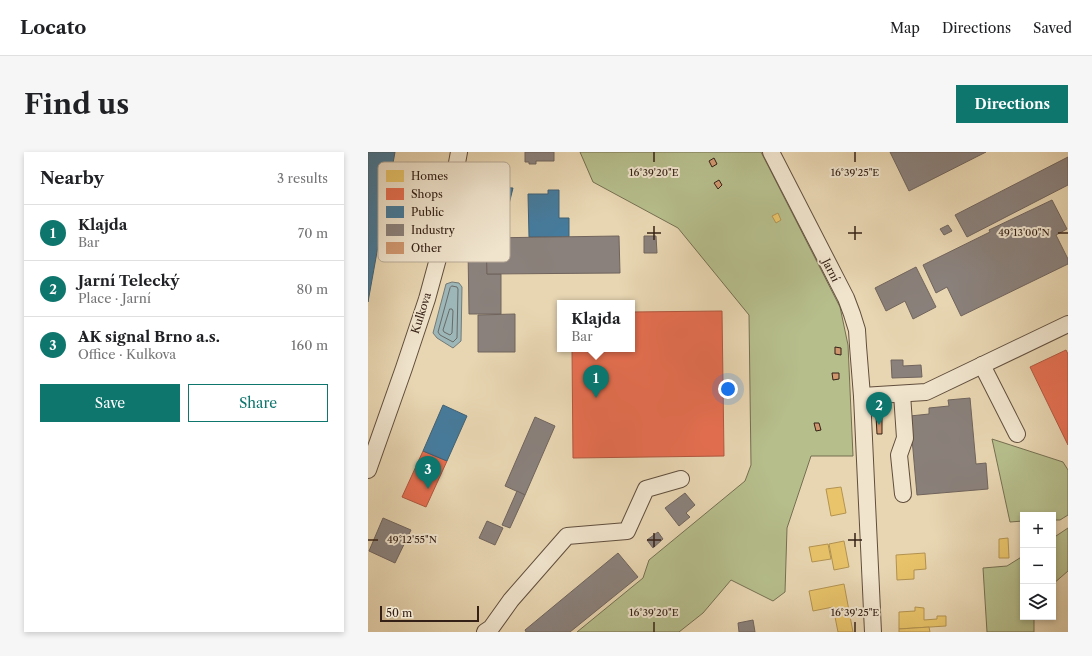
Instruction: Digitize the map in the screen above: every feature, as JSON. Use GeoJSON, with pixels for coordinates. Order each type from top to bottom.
{"type":"FeatureCollection","features":[{"type":"Feature","properties":{"kind":"street","name":"Kulkova"},"geometry":{"type":"LineString","coordinates":[[457,162],[459,152]]}},
{"type":"Feature","properties":{"kind":"street","name":"Jarní"},"geometry":{"type":"LineString","coordinates":[[771,152],[846,298],[857,330],[862,396],[873,632]]}},
{"type":"Feature","properties":{"kind":"street","name":"Kulkova"},"geometry":{"type":"LineString","coordinates":[[368,470],[427,299],[437,262]]}},
{"type":"Feature","properties":{"kind":"street"},"geometry":{"type":"LineString","coordinates":[[862,396],[926,392],[1067,327]]}},
{"type":"Feature","properties":{"kind":"street"},"geometry":{"type":"LineString","coordinates":[[982,365],[1017,434]]}},
{"type":"Feature","properties":{"kind":"street"},"geometry":{"type":"LineString","coordinates":[[902,394],[906,438],[899,455],[903,494]]}},
{"type":"Feature","properties":{"kind":"street"},"geometry":{"type":"LineString","coordinates":[[485,632],[491,628],[511,600],[566,536],[627,531],[646,489],[681,479]]}},
{"type":"Feature","properties":{"kind":"green space"},"geometry":{"type":"Polygon","coordinates":[[[580,152],[761,152],[840,307],[848,345],[853,456],[811,456],[787,528],[785,592],[773,601],[731,580],[703,613],[679,632],[577,632],[643,578],[649,560],[745,481],[751,465],[749,315],[678,228],[593,182],[580,152]]]}},
{"type":"Feature","properties":{"kind":"green space"},"geometry":{"type":"Polygon","coordinates":[[[992,439],[1063,462],[1068,470],[1068,515],[1060,520],[1056,520],[1056,512],[1020,512],[1020,521],[1010,522],[992,439]]]}},
{"type":"Feature","properties":{"kind":"green space"},"geometry":{"type":"Polygon","coordinates":[[[1068,528],[1068,571],[1056,581],[1056,548],[1056,536],[1068,528]]]}},
{"type":"Feature","properties":{"kind":"green space"},"geometry":{"type":"Polygon","coordinates":[[[1020,558],[1020,620],[1034,620],[1034,632],[987,632],[983,568],[1007,566],[1020,558]]]}},
{"type":"Feature","properties":{"kind":"water"},"geometry":{"type":"Polygon","coordinates":[[[452,282],[459,283],[462,287],[461,341],[453,348],[437,338],[433,333],[446,284],[452,282]]]}},
{"type":"Feature","properties":{"kind":"building: Homes"},"geometry":{"type":"Polygon","coordinates":[[[778,213],[781,220],[776,223],[772,216],[778,213]]]}},
{"type":"Feature","properties":{"kind":"building: Homes"},"geometry":{"type":"Polygon","coordinates":[[[841,487],[846,513],[831,516],[826,489],[841,487]]]}},
{"type":"Feature","properties":{"kind":"building: Homes"},"geometry":{"type":"Polygon","coordinates":[[[1008,538],[1009,558],[999,558],[999,539],[1008,538]]]}},
{"type":"Feature","properties":{"kind":"building: Homes"},"geometry":{"type":"Polygon","coordinates":[[[844,541],[849,567],[834,570],[829,544],[844,541]]]}},
{"type":"Feature","properties":{"kind":"building: Homes"},"geometry":{"type":"Polygon","coordinates":[[[828,544],[831,559],[812,562],[809,547],[828,544]]]}},
{"type":"Feature","properties":{"kind":"building: Homes"},"geometry":{"type":"Polygon","coordinates":[[[925,553],[926,569],[914,570],[914,579],[897,580],[896,555],[925,553]]]}},
{"type":"Feature","properties":{"kind":"building: Homes"},"geometry":{"type":"Polygon","coordinates":[[[844,584],[853,632],[838,632],[833,607],[813,611],[809,591],[844,584]]]}},
{"type":"Feature","properties":{"kind":"building: Homes"},"geometry":{"type":"Polygon","coordinates":[[[915,607],[924,608],[924,620],[937,619],[937,616],[946,616],[946,626],[899,629],[899,612],[915,611],[915,607]]]}},
{"type":"Feature","properties":{"kind":"building: Homes"},"geometry":{"type":"Polygon","coordinates":[[[929,627],[930,632],[899,632],[899,629],[929,627]]]}},
{"type":"Feature","properties":{"kind":"building: Shops"},"geometry":{"type":"Polygon","coordinates":[[[722,311],[724,456],[573,458],[572,352],[635,352],[635,312],[722,311]]]}},
{"type":"Feature","properties":{"kind":"building: Shops"},"geometry":{"type":"Polygon","coordinates":[[[1066,350],[1068,354],[1068,445],[1030,367],[1066,350]]]}},
{"type":"Feature","properties":{"kind":"building: Shops"},"geometry":{"type":"Polygon","coordinates":[[[423,451],[447,461],[426,507],[402,497],[423,451]]]}},
{"type":"Feature","properties":{"kind":"building: Public"},"geometry":{"type":"Polygon","coordinates":[[[368,152],[395,152],[393,162],[378,162],[378,246],[368,302],[368,152]]]}},
{"type":"Feature","properties":{"kind":"building: Public"},"geometry":{"type":"Polygon","coordinates":[[[510,188],[513,188],[510,200],[510,188]]]}},
{"type":"Feature","properties":{"kind":"building: Public"},"geometry":{"type":"Polygon","coordinates":[[[548,190],[559,190],[559,218],[569,218],[569,237],[529,237],[528,194],[548,194],[548,190]]]}},
{"type":"Feature","properties":{"kind":"building: Public"},"geometry":{"type":"Polygon","coordinates":[[[443,405],[467,416],[447,461],[423,451],[443,405]]]}},
{"type":"Feature","properties":{"kind":"building: Industry"},"geometry":{"type":"Polygon","coordinates":[[[525,152],[554,152],[554,161],[536,161],[536,164],[529,164],[529,162],[525,162],[525,152]]]}},
{"type":"Feature","properties":{"kind":"building: Industry"},"geometry":{"type":"Polygon","coordinates":[[[890,152],[986,152],[909,191],[890,152]]]}},
{"type":"Feature","properties":{"kind":"building: Industry"},"geometry":{"type":"Polygon","coordinates":[[[1068,157],[1068,185],[967,237],[955,215],[1068,157]]]}},
{"type":"Feature","properties":{"kind":"building: Industry"},"geometry":{"type":"Polygon","coordinates":[[[1052,200],[1067,229],[1056,235],[1068,259],[1068,264],[961,316],[947,287],[936,293],[923,265],[990,232],[989,230],[1052,200]]]}},
{"type":"Feature","properties":{"kind":"building: Industry"},"geometry":{"type":"Polygon","coordinates":[[[948,225],[952,231],[944,235],[940,229],[948,225]]]}},
{"type":"Feature","properties":{"kind":"building: Industry"},"geometry":{"type":"Polygon","coordinates":[[[619,236],[620,273],[487,274],[487,262],[510,262],[510,238],[619,236]]]}},
{"type":"Feature","properties":{"kind":"building: Industry"},"geometry":{"type":"Polygon","coordinates":[[[644,236],[656,236],[657,253],[644,253],[644,236]]]}},
{"type":"Feature","properties":{"kind":"building: Industry"},"geometry":{"type":"Polygon","coordinates":[[[468,262],[487,262],[487,274],[501,274],[501,314],[469,314],[468,262]]]}},
{"type":"Feature","properties":{"kind":"building: Industry"},"geometry":{"type":"Polygon","coordinates":[[[916,267],[936,307],[913,319],[905,301],[886,311],[875,288],[916,267]]]}},
{"type":"Feature","properties":{"kind":"building: Industry"},"geometry":{"type":"Polygon","coordinates":[[[515,314],[515,352],[478,352],[478,315],[515,314]]]}},
{"type":"Feature","properties":{"kind":"building: Industry"},"geometry":{"type":"Polygon","coordinates":[[[891,360],[903,360],[903,366],[921,365],[922,377],[892,378],[891,360]]]}},
{"type":"Feature","properties":{"kind":"building: Industry"},"geometry":{"type":"Polygon","coordinates":[[[970,398],[976,464],[986,463],[988,489],[917,495],[910,416],[929,414],[929,408],[949,406],[948,400],[970,398]]]}},
{"type":"Feature","properties":{"kind":"building: Industry"},"geometry":{"type":"Polygon","coordinates":[[[535,417],[555,426],[525,495],[505,486],[535,417]]]}},
{"type":"Feature","properties":{"kind":"building: Industry"},"geometry":{"type":"Polygon","coordinates":[[[517,491],[525,495],[510,528],[502,525],[517,491]]]}},
{"type":"Feature","properties":{"kind":"building: Industry"},"geometry":{"type":"Polygon","coordinates":[[[685,493],[695,505],[686,513],[690,517],[679,526],[665,508],[685,493]]]}},
{"type":"Feature","properties":{"kind":"building: Industry"},"geometry":{"type":"Polygon","coordinates":[[[383,518],[411,530],[395,563],[369,551],[383,518]]]}},
{"type":"Feature","properties":{"kind":"building: Industry"},"geometry":{"type":"Polygon","coordinates":[[[487,521],[503,528],[495,545],[479,538],[487,521]]]}},
{"type":"Feature","properties":{"kind":"building: Industry"},"geometry":{"type":"Polygon","coordinates":[[[658,532],[663,539],[653,548],[647,540],[658,532]]]}},
{"type":"Feature","properties":{"kind":"building: Industry"},"geometry":{"type":"Polygon","coordinates":[[[618,553],[638,577],[570,632],[526,632],[525,630],[618,553]]]}},
{"type":"Feature","properties":{"kind":"building: Industry"},"geometry":{"type":"Polygon","coordinates":[[[753,620],[755,632],[739,632],[738,623],[753,620]]]}},
{"type":"Feature","properties":{"kind":"building: Other"},"geometry":{"type":"Polygon","coordinates":[[[714,158],[717,164],[712,167],[709,161],[714,158]]]}},
{"type":"Feature","properties":{"kind":"building: Other"},"geometry":{"type":"Polygon","coordinates":[[[719,180],[722,185],[718,189],[714,183],[719,180]]]}},
{"type":"Feature","properties":{"kind":"building: Other"},"geometry":{"type":"Polygon","coordinates":[[[835,347],[841,348],[841,355],[835,354],[835,347]]]}},
{"type":"Feature","properties":{"kind":"building: Other"},"geometry":{"type":"Polygon","coordinates":[[[832,373],[839,373],[839,379],[833,380],[832,373]]]}},
{"type":"Feature","properties":{"kind":"building: Other"},"geometry":{"type":"Polygon","coordinates":[[[882,415],[882,434],[877,434],[876,416],[882,415]]]}},
{"type":"Feature","properties":{"kind":"building: Other"},"geometry":{"type":"Polygon","coordinates":[[[814,423],[819,423],[821,430],[816,431],[814,423]]]}},
{"type":"Feature","properties":{"kind":"place","name":"Klajda"},"geometry":{"type":"Point","coordinates":[596,398]}},
{"type":"Feature","properties":{"kind":"place","name":"Jarní Telecký"},"geometry":{"type":"Point","coordinates":[879,425]}},
{"type":"Feature","properties":{"kind":"place","name":"AK signal Brno a.s."},"geometry":{"type":"Point","coordinates":[428,489]}}]}
